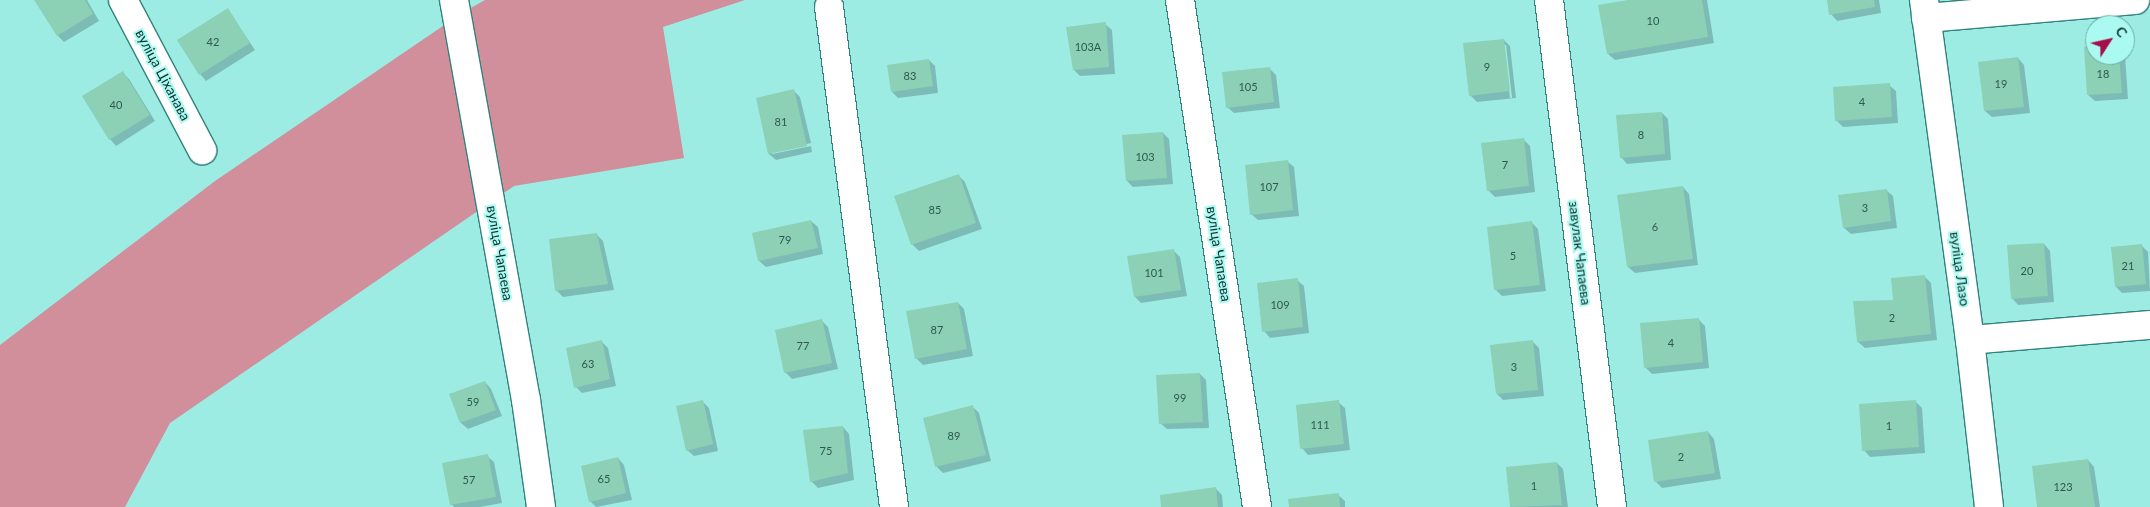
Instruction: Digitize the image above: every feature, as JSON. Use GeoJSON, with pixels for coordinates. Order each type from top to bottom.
{"type":"FeatureCollection","features":[{"type":"Feature","properties":{"kind":"street","name":"вуліца Ціханава"},"geometry":{"type":"LineString","coordinates":[[123,0],[202,150]]}},
{"type":"Feature","properties":{"kind":"street","name":"вуліца Чапаева"},"geometry":{"type":"LineString","coordinates":[[454,0],[526,400],[541,507]]}},
{"type":"Feature","properties":{"kind":"street","name":"вуліца Чапаева"},"geometry":{"type":"LineString","coordinates":[[1180,0],[1257,507]]}},
{"type":"Feature","properties":{"kind":"street","name":"завулак Чапаева"},"geometry":{"type":"LineString","coordinates":[[1549,0],[1612,507]]}},
{"type":"Feature","properties":{"kind":"street","name":"вуліца Лазо"},"geometry":{"type":"LineString","coordinates":[[1989,507],[1970,340],[1925,9],[2135,0]]}},
{"type":"Feature","properties":{"kind":"street"},"geometry":{"type":"LineString","coordinates":[[829,6],[894,507]]}},
{"type":"Feature","properties":{"kind":"street"},"geometry":{"type":"LineString","coordinates":[[1970,340],[2150,325]]}},
{"type":"Feature","properties":{"kind":"shaded area"},"geometry":{"type":"Polygon","coordinates":[[[485,0],[745,0],[663,27],[684,158],[514,186],[170,423],[125,507],[0,507],[0,345],[215,181],[462,13],[485,0]]]}},
{"type":"Feature","properties":{"kind":"building"},"geometry":{"type":"Polygon","coordinates":[[[34,0],[85,0],[93,14],[57,36],[34,0]]]}},
{"type":"Feature","properties":{"kind":"building"},"geometry":{"type":"Polygon","coordinates":[[[1628,0],[1702,0],[1708,37],[1607,54],[1598,5],[1628,0]]]}},
{"type":"Feature","properties":{"kind":"building"},"geometry":{"type":"Polygon","coordinates":[[[1827,0],[1874,0],[1875,7],[1829,15],[1827,0]]]}},
{"type":"Feature","properties":{"kind":"building"},"geometry":{"type":"Polygon","coordinates":[[[228,8],[250,43],[199,75],[177,40],[228,8]]]}},
{"type":"Feature","properties":{"kind":"building"},"geometry":{"type":"Polygon","coordinates":[[[1106,22],[1109,67],[1073,70],[1066,27],[1106,22]]]}},
{"type":"Feature","properties":{"kind":"building"},"geometry":{"type":"Polygon","coordinates":[[[1504,39],[1510,91],[1469,96],[1463,43],[1504,39]]]}},
{"type":"Feature","properties":{"kind":"building"},"geometry":{"type":"Polygon","coordinates":[[[2018,57],[2024,107],[1984,111],[1978,62],[2018,57]]]}},
{"type":"Feature","properties":{"kind":"building"},"geometry":{"type":"Polygon","coordinates":[[[929,59],[933,86],[891,92],[887,65],[929,59]]]}},
{"type":"Feature","properties":{"kind":"building"},"geometry":{"type":"Polygon","coordinates":[[[2085,65],[2120,65],[2122,93],[2087,95],[2085,65]]]}},
{"type":"Feature","properties":{"kind":"building"},"geometry":{"type":"Polygon","coordinates":[[[1270,67],[1274,102],[1226,108],[1222,72],[1270,67]]]}},
{"type":"Feature","properties":{"kind":"building"},"geometry":{"type":"Polygon","coordinates":[[[123,71],[150,115],[109,140],[82,96],[123,71]]]}},
{"type":"Feature","properties":{"kind":"building"},"geometry":{"type":"Polygon","coordinates":[[[1890,83],[1892,117],[1835,121],[1833,87],[1890,83]]]}},
{"type":"Feature","properties":{"kind":"building"},"geometry":{"type":"Polygon","coordinates":[[[794,89],[807,146],[768,154],[756,98],[794,89]]]}},
{"type":"Feature","properties":{"kind":"building"},"geometry":{"type":"Polygon","coordinates":[[[1662,112],[1665,154],[1620,158],[1616,115],[1662,112]]]}},
{"type":"Feature","properties":{"kind":"building"},"geometry":{"type":"Polygon","coordinates":[[[1163,132],[1167,178],[1126,181],[1122,135],[1163,132]]]}},
{"type":"Feature","properties":{"kind":"building"},"geometry":{"type":"Polygon","coordinates":[[[1524,138],[1529,186],[1487,191],[1481,143],[1524,138]]]}},
{"type":"Feature","properties":{"kind":"building"},"geometry":{"type":"Polygon","coordinates":[[[1288,160],[1293,210],[1250,215],[1245,165],[1288,160]]]}},
{"type":"Feature","properties":{"kind":"building"},"geometry":{"type":"Polygon","coordinates":[[[959,174],[976,223],[911,245],[894,196],[959,174]]]}},
{"type":"Feature","properties":{"kind":"building"},"geometry":{"type":"Polygon","coordinates":[[[1683,186],[1693,259],[1627,267],[1617,195],[1683,186]]]}},
{"type":"Feature","properties":{"kind":"building"},"geometry":{"type":"Polygon","coordinates":[[[1887,189],[1891,221],[1843,228],[1838,195],[1887,189]]]}},
{"type":"Feature","properties":{"kind":"building"},"geometry":{"type":"Polygon","coordinates":[[[811,220],[818,248],[758,261],[752,233],[811,220]]]}},
{"type":"Feature","properties":{"kind":"building"},"geometry":{"type":"Polygon","coordinates":[[[1532,221],[1540,285],[1494,290],[1487,227],[1532,221]]]}},
{"type":"Feature","properties":{"kind":"building"},"geometry":{"type":"Polygon","coordinates":[[[597,233],[608,284],[555,291],[549,239],[597,233]]]}},
{"type":"Feature","properties":{"kind":"building"},"geometry":{"type":"Polygon","coordinates":[[[2044,243],[2048,296],[2011,299],[2007,245],[2044,243]]]}},
{"type":"Feature","properties":{"kind":"building"},"geometry":{"type":"Polygon","coordinates":[[[2142,244],[2146,284],[2115,287],[2111,247],[2142,244]]]}},
{"type":"Feature","properties":{"kind":"building"},"geometry":{"type":"Polygon","coordinates":[[[1174,249],[1181,290],[1134,297],[1127,256],[1174,249]]]}},
{"type":"Feature","properties":{"kind":"building"},"geometry":{"type":"Polygon","coordinates":[[[1925,275],[1931,334],[1857,342],[1853,301],[1893,300],[1891,278],[1925,275]]]}},
{"type":"Feature","properties":{"kind":"building"},"geometry":{"type":"Polygon","coordinates":[[[1298,278],[1303,327],[1262,332],[1257,283],[1298,278]]]}},
{"type":"Feature","properties":{"kind":"building"},"geometry":{"type":"Polygon","coordinates":[[[958,302],[967,349],[915,359],[906,311],[958,302]]]}},
{"type":"Feature","properties":{"kind":"building"},"geometry":{"type":"Polygon","coordinates":[[[1699,318],[1703,362],[1644,368],[1640,323],[1699,318]]]}},
{"type":"Feature","properties":{"kind":"building"},"geometry":{"type":"Polygon","coordinates":[[[822,319],[832,363],[784,373],[775,330],[822,319]]]}},
{"type":"Feature","properties":{"kind":"building"},"geometry":{"type":"Polygon","coordinates":[[[602,340],[610,379],[574,388],[566,348],[602,340]]]}},
{"type":"Feature","properties":{"kind":"building"},"geometry":{"type":"Polygon","coordinates":[[[1533,340],[1538,390],[1496,394],[1490,345],[1533,340]]]}},
{"type":"Feature","properties":{"kind":"building"},"geometry":{"type":"Polygon","coordinates":[[[1200,373],[1203,422],[1159,424],[1156,375],[1200,373]]]}},
{"type":"Feature","properties":{"kind":"building"},"geometry":{"type":"Polygon","coordinates":[[[485,381],[496,410],[460,423],[449,394],[485,381]]]}},
{"type":"Feature","properties":{"kind":"building"},"geometry":{"type":"Polygon","coordinates":[[[703,400],[713,444],[686,451],[676,406],[703,400]]]}},
{"type":"Feature","properties":{"kind":"building"},"geometry":{"type":"Polygon","coordinates":[[[1339,400],[1344,444],[1300,449],[1296,405],[1339,400]]]}},
{"type":"Feature","properties":{"kind":"building"},"geometry":{"type":"Polygon","coordinates":[[[1916,400],[1919,447],[1862,451],[1859,404],[1916,400]]]}},
{"type":"Feature","properties":{"kind":"building"},"geometry":{"type":"Polygon","coordinates":[[[973,405],[986,455],[935,467],[923,418],[973,405]]]}},
{"type":"Feature","properties":{"kind":"building"},"geometry":{"type":"Polygon","coordinates":[[[843,426],[848,473],[810,482],[803,430],[843,426]]]}},
{"type":"Feature","properties":{"kind":"building"},"geometry":{"type":"Polygon","coordinates":[[[1708,431],[1715,473],[1654,482],[1648,440],[1708,431]]]}},
{"type":"Feature","properties":{"kind":"building"},"geometry":{"type":"Polygon","coordinates":[[[488,454],[496,497],[450,505],[442,463],[488,454]]]}},
{"type":"Feature","properties":{"kind":"building"},"geometry":{"type":"Polygon","coordinates":[[[618,457],[626,493],[589,502],[581,466],[618,457]]]}},
{"type":"Feature","properties":{"kind":"building"},"geometry":{"type":"Polygon","coordinates":[[[2088,459],[2095,507],[2037,507],[2032,466],[2088,459]]]}},
{"type":"Feature","properties":{"kind":"building"},"geometry":{"type":"Polygon","coordinates":[[[1557,462],[1562,505],[1510,507],[1506,467],[1557,462]]]}},
{"type":"Feature","properties":{"kind":"building"},"geometry":{"type":"Polygon","coordinates":[[[1216,487],[1218,507],[1161,507],[1160,495],[1216,487]]]}},
{"type":"Feature","properties":{"kind":"building"},"geometry":{"type":"Polygon","coordinates":[[[1339,493],[1340,507],[1289,507],[1288,499],[1339,493]]]}}]}
